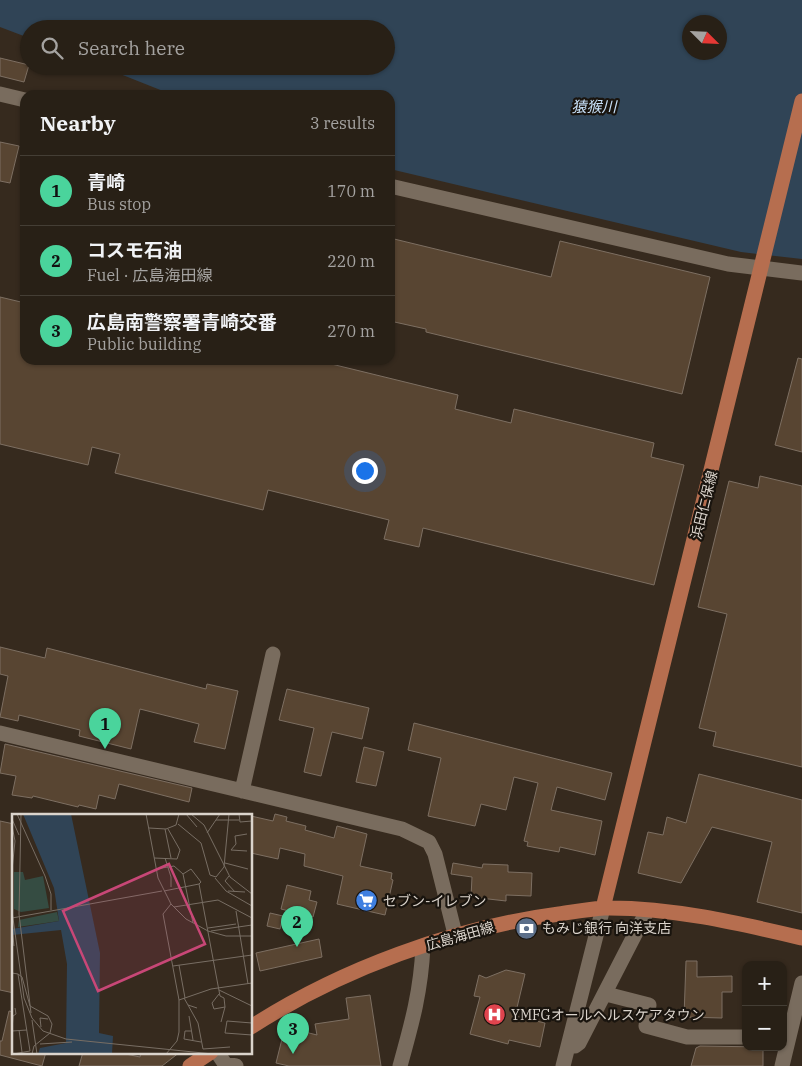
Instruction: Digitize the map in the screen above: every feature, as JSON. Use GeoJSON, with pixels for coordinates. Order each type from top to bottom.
{"type":"FeatureCollection","features":[{"type":"Feature","properties":{"kind":"main road","name":"浜田仁保線"},"geometry":{"type":"LineString","coordinates":[[604,908],[802,101]]}},
{"type":"Feature","properties":{"kind":"main road","name":"広島海田線"},"geometry":{"type":"LineString","coordinates":[[252,1026],[279,1009],[366,968],[423,946],[455,934],[533,918],[604,908],[647,911],[726,920],[802,938]]}},
{"type":"Feature","properties":{"kind":"main road"},"geometry":{"type":"LineString","coordinates":[[190,1066],[208,1054]]}},
{"type":"Feature","properties":{"kind":"street"},"geometry":{"type":"LineString","coordinates":[[0,94],[20,99]]}},
{"type":"Feature","properties":{"kind":"street"},"geometry":{"type":"LineString","coordinates":[[395,187],[728,264],[802,273]]}},
{"type":"Feature","properties":{"kind":"street"},"geometry":{"type":"LineString","coordinates":[[242,791],[273,654]]}},
{"type":"Feature","properties":{"kind":"street"},"geometry":{"type":"LineString","coordinates":[[0,733],[402,829],[429,842],[439,864],[455,934]]}},
{"type":"Feature","properties":{"kind":"street"},"geometry":{"type":"LineString","coordinates":[[563,1066],[604,908]]}},
{"type":"Feature","properties":{"kind":"street"},"geometry":{"type":"LineString","coordinates":[[568,1046],[575,1046],[579,1043],[606,994],[647,911]]}},
{"type":"Feature","properties":{"kind":"street"},"geometry":{"type":"LineString","coordinates":[[400,1066],[417,1006],[421,983],[423,946]]}},
{"type":"Feature","properties":{"kind":"street"},"geometry":{"type":"LineString","coordinates":[[782,1066],[792,1038],[802,983]]}},
{"type":"Feature","properties":{"kind":"street"},"geometry":{"type":"LineString","coordinates":[[606,994],[649,1005],[646,1026],[687,1037],[742,1037]]}},
{"type":"Feature","properties":{"kind":"street"},"geometry":{"type":"LineString","coordinates":[[218,1054],[224,1064],[236,1066]]}},
{"type":"Feature","properties":{"kind":"water","name":"猿猴川"},"geometry":{"type":"Polygon","coordinates":[[[0,0],[802,0],[802,259],[741,252],[395,170],[395,90],[160,90],[123,75],[395,75],[395,20],[20,20],[20,35],[0,27],[0,0]]]}},
{"type":"Feature","properties":{"kind":"building"},"geometry":{"type":"Polygon","coordinates":[[[0,58],[20,63],[20,75],[26,75],[24,82],[0,76],[0,58]]]}},
{"type":"Feature","properties":{"kind":"building"},"geometry":{"type":"Polygon","coordinates":[[[0,142],[19,146],[10,183],[0,181],[0,142]]]}},
{"type":"Feature","properties":{"kind":"building"},"geometry":{"type":"Polygon","coordinates":[[[395,239],[551,277],[560,241],[710,277],[682,394],[426,332],[426,329],[395,322],[395,239]]]}},
{"type":"Feature","properties":{"kind":"building"},"geometry":{"type":"Polygon","coordinates":[[[0,297],[20,302],[20,365],[335,365],[458,395],[455,409],[511,423],[514,409],[654,443],[651,457],[684,465],[654,585],[423,528],[419,547],[384,539],[389,520],[268,490],[263,510],[115,473],[120,454],[92,447],[88,465],[0,444],[0,297]]]}},
{"type":"Feature","properties":{"kind":"building"},"geometry":{"type":"Polygon","coordinates":[[[798,358],[802,359],[802,452],[775,445],[798,358]]]}},
{"type":"Feature","properties":{"kind":"building"},"geometry":{"type":"Polygon","coordinates":[[[760,476],[802,486],[802,767],[713,746],[716,732],[699,728],[727,614],[698,607],[729,481],[758,488],[760,476]]]}},
{"type":"Feature","properties":{"kind":"building"},"geometry":{"type":"Polygon","coordinates":[[[0,647],[45,658],[47,648],[206,689],[207,684],[238,691],[225,749],[194,742],[199,724],[140,709],[131,749],[79,736],[80,730],[19,715],[18,721],[0,717],[8,676],[0,674],[0,647]]]}},
{"type":"Feature","properties":{"kind":"building"},"geometry":{"type":"Polygon","coordinates":[[[287,689],[369,708],[362,739],[332,732],[321,776],[304,772],[314,728],[279,720],[287,689]]]}},
{"type":"Feature","properties":{"kind":"building"},"geometry":{"type":"Polygon","coordinates":[[[414,723],[612,773],[605,800],[557,787],[551,810],[602,821],[595,855],[560,847],[559,852],[527,846],[528,842],[524,841],[538,783],[514,777],[506,810],[481,804],[475,826],[428,816],[441,758],[408,750],[414,723]]]}},
{"type":"Feature","properties":{"kind":"building"},"geometry":{"type":"Polygon","coordinates":[[[5,744],[192,788],[189,802],[119,784],[115,799],[99,795],[96,809],[79,805],[78,807],[33,796],[32,798],[12,795],[16,776],[0,773],[5,744]]]}},
{"type":"Feature","properties":{"kind":"building"},"geometry":{"type":"Polygon","coordinates":[[[364,747],[384,752],[376,786],[356,782],[364,747]]]}},
{"type":"Feature","properties":{"kind":"building"},"geometry":{"type":"Polygon","coordinates":[[[699,774],[802,800],[802,913],[757,902],[772,842],[712,827],[681,883],[638,873],[648,832],[663,835],[667,817],[686,823],[699,774]]]}},
{"type":"Feature","properties":{"kind":"building"},"geometry":{"type":"Polygon","coordinates":[[[275,814],[287,817],[286,821],[306,826],[305,830],[334,838],[337,826],[367,834],[360,866],[392,873],[391,879],[393,880],[385,915],[337,904],[343,876],[304,866],[305,854],[280,848],[278,859],[252,853],[252,816],[273,821],[275,814]]]}},
{"type":"Feature","properties":{"kind":"building"},"geometry":{"type":"Polygon","coordinates":[[[0,821],[12,824],[12,993],[0,990],[0,821]]]}},
{"type":"Feature","properties":{"kind":"building"},"geometry":{"type":"Polygon","coordinates":[[[453,863],[482,868],[483,864],[508,865],[508,872],[532,873],[531,896],[506,895],[506,901],[471,897],[472,877],[451,874],[453,863]]]}},
{"type":"Feature","properties":{"kind":"building"},"geometry":{"type":"Polygon","coordinates":[[[287,885],[311,891],[309,900],[317,902],[313,917],[281,909],[287,885]]]}},
{"type":"Feature","properties":{"kind":"building"},"geometry":{"type":"Polygon","coordinates":[[[270,913],[283,916],[280,929],[267,926],[270,913]]]}},
{"type":"Feature","properties":{"kind":"building"},"geometry":{"type":"Polygon","coordinates":[[[319,939],[322,957],[260,971],[256,953],[319,939]]]}},
{"type":"Feature","properties":{"kind":"building"},"geometry":{"type":"Polygon","coordinates":[[[686,961],[697,961],[697,977],[732,976],[732,992],[722,992],[722,1018],[684,1017],[686,961]]]}},
{"type":"Feature","properties":{"kind":"building","name":"YMFGオールヘルスケアタウン"},"geometry":{"type":"Polygon","coordinates":[[[506,970],[525,974],[515,1016],[545,1023],[540,1047],[509,1040],[508,1044],[470,1034],[480,997],[474,996],[479,975],[486,978],[506,970]]]}},
{"type":"Feature","properties":{"kind":"building"},"geometry":{"type":"Polygon","coordinates":[[[370,995],[381,1066],[289,1066],[276,1063],[285,1027],[317,1035],[315,1024],[349,1019],[346,998],[370,995]]]}},
{"type":"Feature","properties":{"kind":"building"},"geometry":{"type":"Polygon","coordinates":[[[9,1011],[12,1012],[12,1054],[45,1054],[42,1066],[0,1055],[0,1041],[2,1041],[9,1011]]]}},
{"type":"Feature","properties":{"kind":"building"},"geometry":{"type":"Polygon","coordinates":[[[700,1046],[742,1047],[742,1051],[763,1051],[763,1066],[691,1066],[696,1048],[700,1046]]]}},
{"type":"Feature","properties":{"kind":"building"},"geometry":{"type":"Polygon","coordinates":[[[82,1054],[126,1054],[140,1057],[141,1054],[177,1054],[162,1066],[79,1066],[82,1054]]]}},
{"type":"Feature","properties":{"kind":"place","name":"青崎"},"geometry":{"type":"Point","coordinates":[105,749]}},
{"type":"Feature","properties":{"kind":"place","name":"セブン-イレブン"},"geometry":{"type":"Point","coordinates":[367,901]}},
{"type":"Feature","properties":{"kind":"place","name":"もみじ銀行 向洋支店"},"geometry":{"type":"Point","coordinates":[526,928]}},
{"type":"Feature","properties":{"kind":"place","name":"コスモ石油"},"geometry":{"type":"Point","coordinates":[297,947]}},
{"type":"Feature","properties":{"kind":"place","name":"YMFGオールヘルスケアタウン"},"geometry":{"type":"Point","coordinates":[495,1015]}},
{"type":"Feature","properties":{"kind":"place","name":"広島南警察署青崎交番"},"geometry":{"type":"Point","coordinates":[293,1054]}}]}
